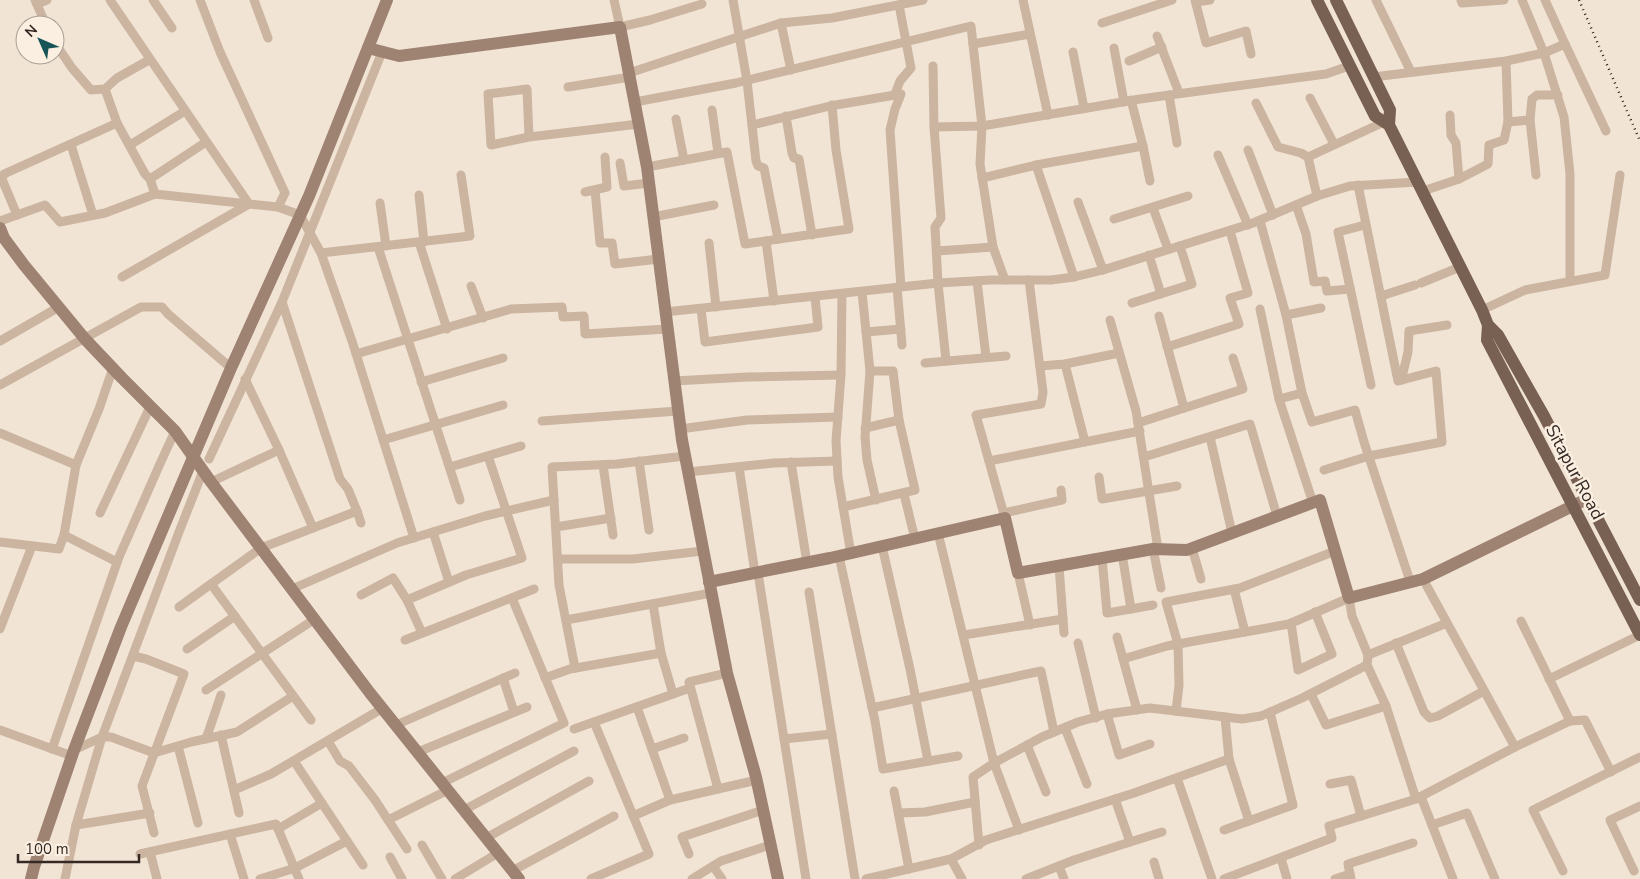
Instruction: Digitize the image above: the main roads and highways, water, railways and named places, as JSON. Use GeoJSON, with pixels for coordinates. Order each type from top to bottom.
{"type":"FeatureCollection","features":[{"type":"Feature","properties":{"kind":"main road","name":"Sitapur Road"},"geometry":{"type":"LineString","coordinates":[[1317,0],[1375,116],[1386,124],[1420,186],[1488,324],[1503,344],[1544,416],[1640,600]]}},
{"type":"Feature","properties":{"kind":"main road","name":"Sitapur Road"},"geometry":{"type":"LineString","coordinates":[[1336,0],[1390,110],[1386,124]]}},
{"type":"Feature","properties":{"kind":"main road","name":"Sitapur Road"},"geometry":{"type":"LineString","coordinates":[[1488,324],[1486,340],[1640,635]]}},
{"type":"Feature","properties":{"kind":"railway"},"geometry":{"type":"LineString","coordinates":[[1579,0],[1640,141]]}}]}
